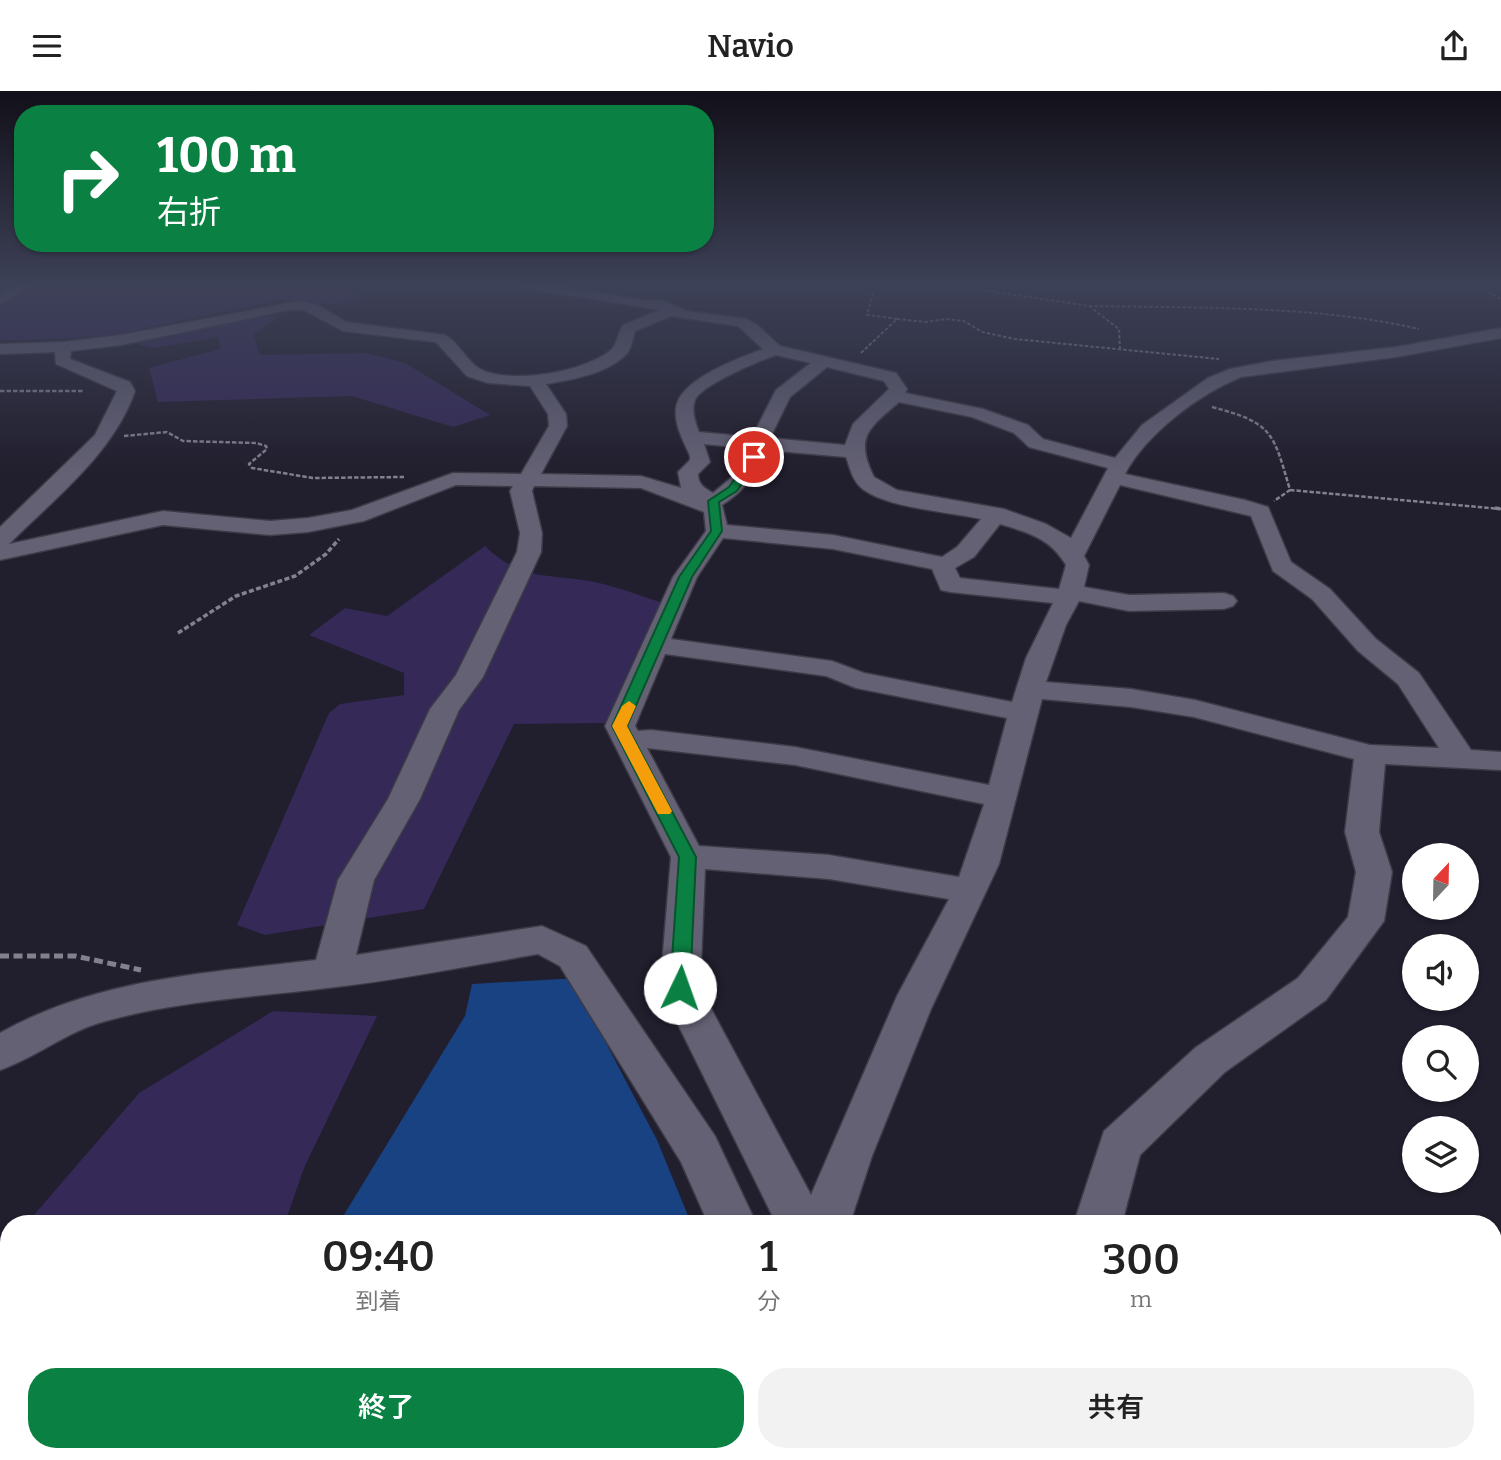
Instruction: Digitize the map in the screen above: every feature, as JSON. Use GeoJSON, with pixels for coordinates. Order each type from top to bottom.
{"type":"FeatureCollection","features":[{"type":"Feature","properties":{"kind":"street"},"geometry":{"type":"LineString","coordinates":[[0,349],[35,348]]}},
{"type":"Feature","properties":{"kind":"street"},"geometry":{"type":"LineString","coordinates":[[0,540],[103,437],[119,410],[126,391],[124,386],[111,379],[62,361],[63,348]]}},
{"type":"Feature","properties":{"kind":"street"},"geometry":{"type":"LineString","coordinates":[[453,348],[471,371],[479,375],[534,379],[583,370],[608,360],[622,348]]}},
{"type":"Feature","properties":{"kind":"street"},"geometry":{"type":"LineString","coordinates":[[770,348],[890,377],[898,389],[895,395],[862,426],[854,441],[854,452],[863,477],[881,492],[996,514],[1040,529],[1061,542],[1073,555],[1079,569],[1070,595],[1050,628],[982,865],[923,984],[837,1183],[828,1215]]}},
{"type":"Feature","properties":{"kind":"street"},"geometry":{"type":"LineString","coordinates":[[1073,555],[1117,471],[1149,429],[1214,382],[1236,373],[1272,366],[1415,348]]}},
{"type":"Feature","properties":{"kind":"street"},"geometry":{"type":"LineString","coordinates":[[715,513],[687,480],[688,472],[700,462],[700,456],[684,424],[686,397],[694,388],[760,354],[775,351]]}},
{"type":"Feature","properties":{"kind":"street"},"geometry":{"type":"LineString","coordinates":[[798,1215],[680,988],[688,857],[620,726],[715,513],[754,457],[758,442],[782,394],[836,364]]}},
{"type":"Feature","properties":{"kind":"street"},"geometry":{"type":"LineString","coordinates":[[332,973],[356,880],[404,799],[445,709],[469,677],[529,552],[531,533],[521,491],[558,426],[557,414],[534,379]]}},
{"type":"Feature","properties":{"kind":"street"},"geometry":{"type":"LineString","coordinates":[[895,395],[977,413],[1021,429],[1036,443],[1117,471],[1260,512],[1281,566],[1321,594],[1367,645],[1409,679],[1462,759]]}},
{"type":"Feature","properties":{"kind":"street"},"geometry":{"type":"LineString","coordinates":[[691,437],[854,452]]}},
{"type":"Feature","properties":{"kind":"street"},"geometry":{"type":"LineString","coordinates":[[0,553],[163,518],[270,528],[307,525],[356,516],[453,479],[641,482],[662,487],[715,513],[1011,590],[1129,603],[1187,604],[1224,601]]}},
{"type":"Feature","properties":{"kind":"street"},"geometry":{"type":"LineString","coordinates":[[946,574],[952,563],[996,514]]}},
{"type":"Feature","properties":{"kind":"street"},"geometry":{"type":"LineString","coordinates":[[657,645],[832,669],[856,680],[1027,701],[1131,698],[1195,709],[1370,754],[1501,761]]}},
{"type":"Feature","properties":{"kind":"street"},"geometry":{"type":"LineString","coordinates":[[628,741],[651,739],[795,756],[1000,797]]}},
{"type":"Feature","properties":{"kind":"street"},"geometry":{"type":"LineString","coordinates":[[1100,1215],[1120,1145],[1210,1061],[1312,989],[1366,921],[1374,871],[1362,832],[1370,754]]}},
{"type":"Feature","properties":{"kind":"street"},"geometry":{"type":"LineString","coordinates":[[688,857],[753,859],[933,883],[969,891]]}},
{"type":"Feature","properties":{"kind":"street"},"geometry":{"type":"LineString","coordinates":[[0,1053],[45,1027],[100,1006],[181,991],[332,973],[542,940],[573,956],[699,1150],[728,1215]]}},
{"type":"Feature","properties":{"kind":"path"},"geometry":{"type":"LineString","coordinates":[[836,364],[858,348]]}},
{"type":"Feature","properties":{"kind":"path"},"geometry":{"type":"LineString","coordinates":[[1120,348],[1272,366]]}},
{"type":"Feature","properties":{"kind":"path"},"geometry":{"type":"LineString","coordinates":[[0,391],[126,391]]}},
{"type":"Feature","properties":{"kind":"path"},"geometry":{"type":"LineString","coordinates":[[1188,400],[1261,422],[1272,434],[1290,490]]}},
{"type":"Feature","properties":{"kind":"path"},"geometry":{"type":"LineString","coordinates":[[103,437],[167,432],[183,441],[256,443],[266,446],[267,449],[249,464],[253,467],[313,478],[372,475],[453,479]]}},
{"type":"Feature","properties":{"kind":"path"},"geometry":{"type":"LineString","coordinates":[[1260,512],[1290,490],[1501,509]]}},
{"type":"Feature","properties":{"kind":"path"},"geometry":{"type":"LineString","coordinates":[[178,633],[236,596],[295,576],[326,554],[350,527],[356,516]]}},
{"type":"Feature","properties":{"kind":"path"},"geometry":{"type":"LineString","coordinates":[[0,956],[75,956],[156,973],[181,991]]}},
{"type":"Feature","properties":{"kind":"shaded area"},"geometry":{"type":"Polygon","coordinates":[[[258,348],[260,355],[367,353],[405,363],[490,415],[453,427],[352,396],[158,402],[149,368],[220,349],[258,348]]]}},
{"type":"Feature","properties":{"kind":"shaded area"},"geometry":{"type":"Polygon","coordinates":[[[485,546],[511,566],[524,571],[595,582],[663,603],[605,723],[514,724],[424,909],[265,935],[237,925],[329,713],[340,704],[404,695],[404,673],[309,635],[345,608],[387,616],[485,546]]]}},
{"type":"Feature","properties":{"kind":"shaded area"},"geometry":{"type":"Polygon","coordinates":[[[273,1011],[377,1016],[304,1168],[288,1215],[34,1215],[139,1093],[273,1011]]]}},
{"type":"Feature","properties":{"kind":"water"},"geometry":{"type":"Polygon","coordinates":[[[596,977],[608,1047],[657,1140],[688,1215],[344,1215],[465,1016],[472,984],[596,977]]]}},
{"type":"Feature","properties":{"kind":"slow traffic"},"geometry":{"type":"LineString","coordinates":[[629,706],[620,726],[664,811]]}},
{"type":"Feature","properties":{"kind":"route"},"geometry":{"type":"LineString","coordinates":[[680,988],[688,857],[620,726],[685,577],[717,531],[714,501],[733,489],[754,457]]}}]}
